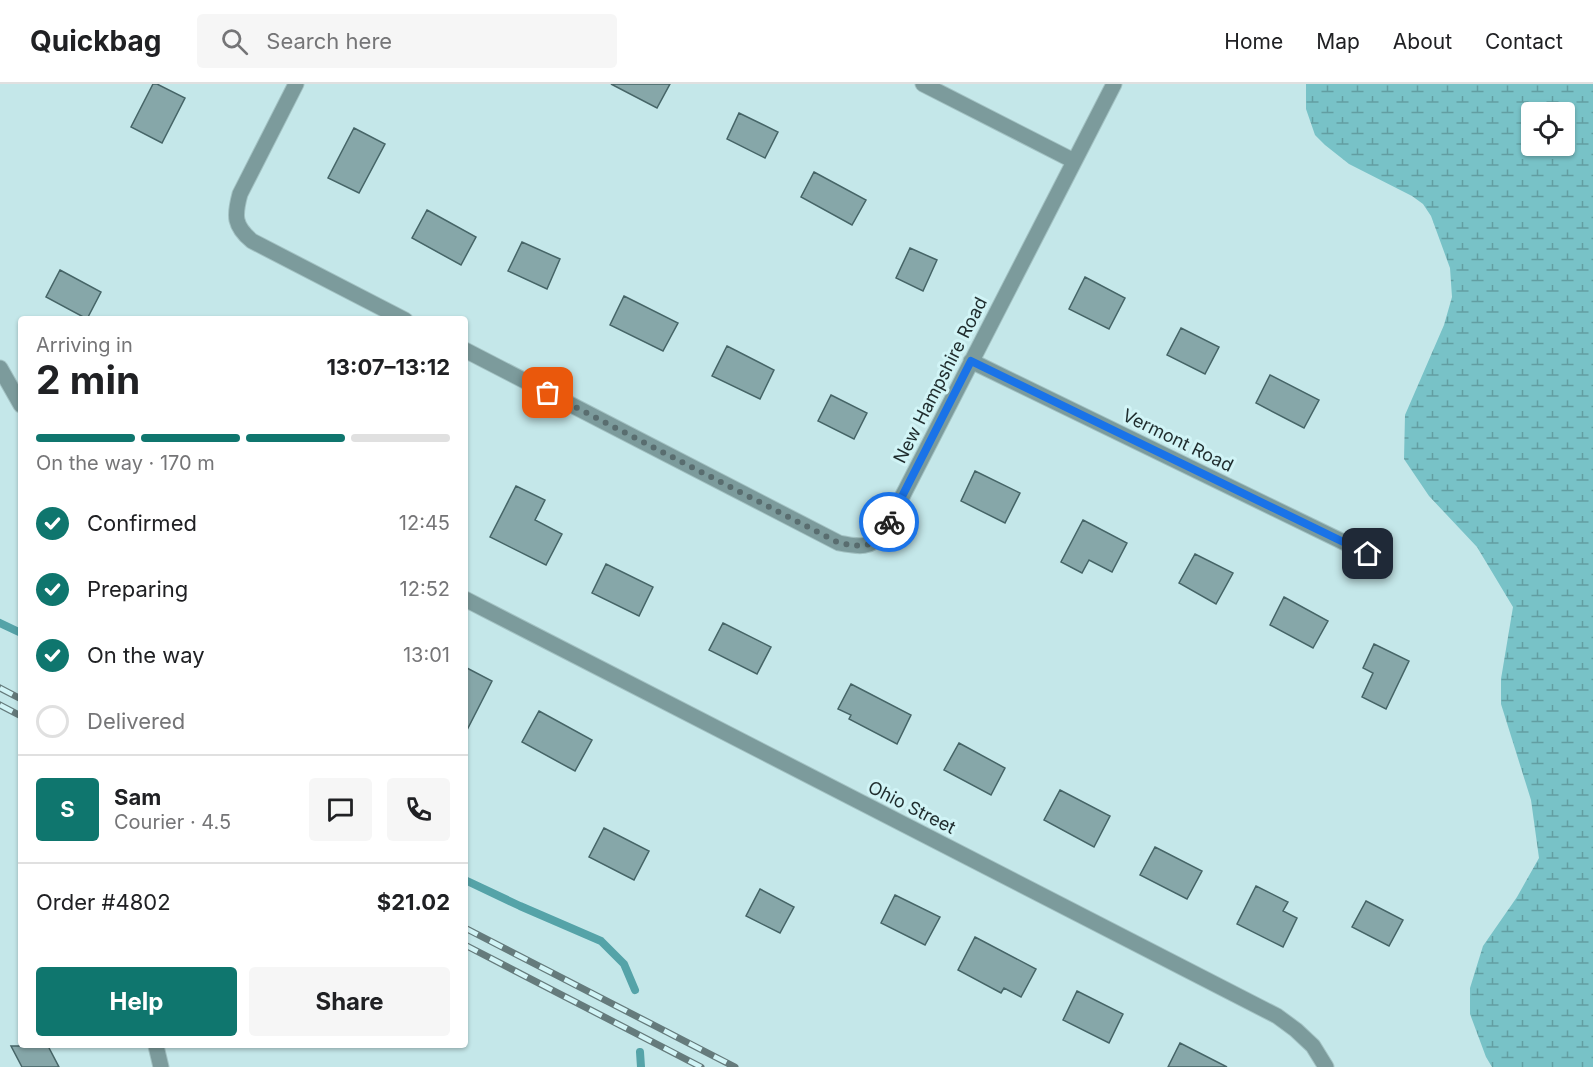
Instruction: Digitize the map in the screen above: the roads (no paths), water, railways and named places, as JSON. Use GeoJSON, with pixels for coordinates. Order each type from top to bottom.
{"type":"FeatureCollection","features":[{"type":"Feature","properties":{"kind":"street"},"geometry":{"type":"LineString","coordinates":[[296,84],[240,194],[235,210],[237,222],[243,234],[252,241],[397,316]]}},
{"type":"Feature","properties":{"kind":"street"},"geometry":{"type":"LineString","coordinates":[[923,84],[1074,161]]}},
{"type":"Feature","properties":{"kind":"street","name":"New Hampshire Road"},"geometry":{"type":"LineString","coordinates":[[468,352],[839,543],[865,546],[877,541],[884,532],[1114,84]]}},
{"type":"Feature","properties":{"kind":"street","name":"Vermont Road"},"geometry":{"type":"LineString","coordinates":[[971,361],[1368,554]]}},
{"type":"Feature","properties":{"kind":"street"},"geometry":{"type":"LineString","coordinates":[[0,368],[18,400]]}},
{"type":"Feature","properties":{"kind":"street","name":"Ohio Street"},"geometry":{"type":"LineString","coordinates":[[468,601],[1277,1016],[1313,1046],[1326,1067]]}},
{"type":"Feature","properties":{"kind":"street"},"geometry":{"type":"LineString","coordinates":[[156,1048],[161,1067]]}},
{"type":"Feature","properties":{"kind":"waterway"},"geometry":{"type":"LineString","coordinates":[[0,623],[18,632]]}},
{"type":"Feature","properties":{"kind":"waterway"},"geometry":{"type":"LineString","coordinates":[[468,881],[601,941],[624,964],[635,990]]}},
{"type":"Feature","properties":{"kind":"waterway"},"geometry":{"type":"LineString","coordinates":[[640,1052],[641,1067]]}},
{"type":"Feature","properties":{"kind":"railway"},"geometry":{"type":"LineString","coordinates":[[0,688],[18,697]]}},
{"type":"Feature","properties":{"kind":"railway"},"geometry":{"type":"LineString","coordinates":[[0,705],[18,714]]}},
{"type":"Feature","properties":{"kind":"railway"},"geometry":{"type":"LineString","coordinates":[[468,930],[735,1067]]}},
{"type":"Feature","properties":{"kind":"railway"},"geometry":{"type":"LineString","coordinates":[[468,947],[701,1067]]}}]}
